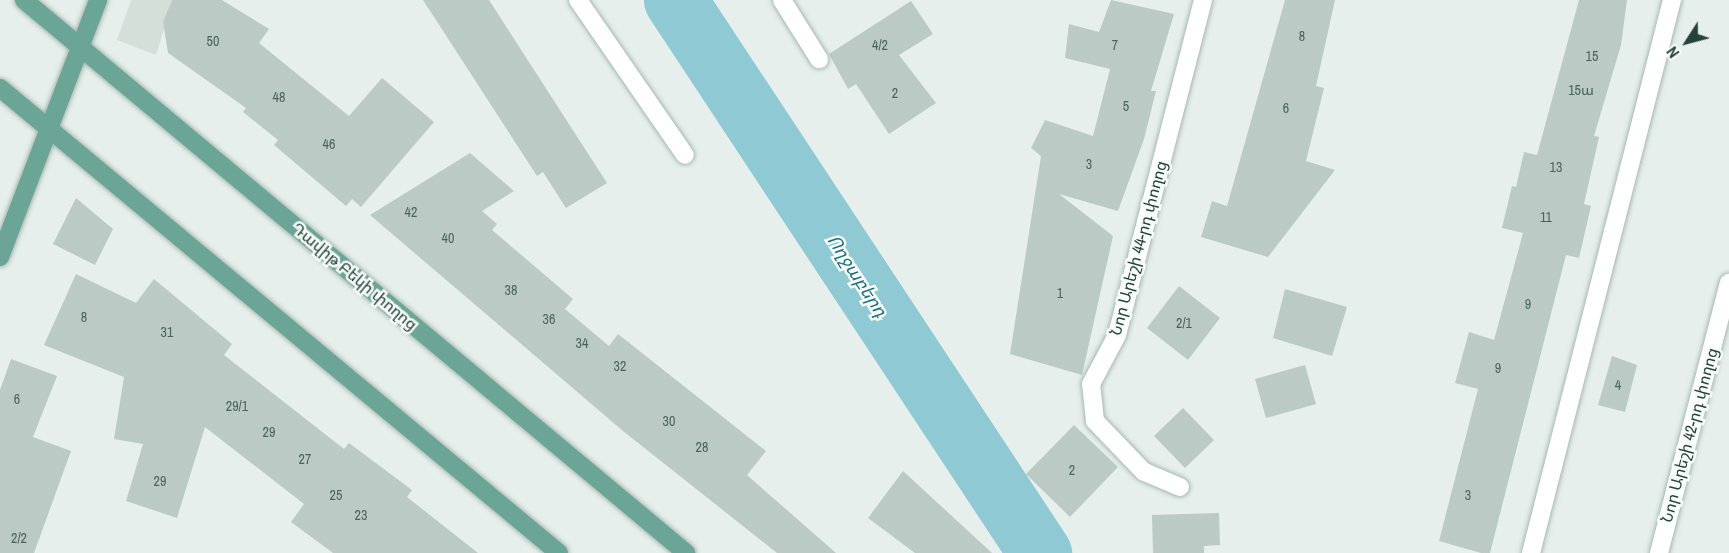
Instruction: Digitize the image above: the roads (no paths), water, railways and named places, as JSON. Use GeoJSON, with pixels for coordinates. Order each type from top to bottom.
{"type":"FeatureCollection","features":[{"type":"Feature","properties":{"kind":"main road","name":"Դավիթ Բեկի փողոց"},"geometry":{"type":"LineString","coordinates":[[24,0],[686,553]]}},
{"type":"Feature","properties":{"kind":"main road"},"geometry":{"type":"LineString","coordinates":[[0,257],[98,0]]}},
{"type":"Feature","properties":{"kind":"main road"},"geometry":{"type":"LineString","coordinates":[[0,88],[559,553]]}},
{"type":"Feature","properties":{"kind":"street"},"geometry":{"type":"LineString","coordinates":[[578,0],[686,155]]}},
{"type":"Feature","properties":{"kind":"street"},"geometry":{"type":"LineString","coordinates":[[783,0],[819,59]]}},
{"type":"Feature","properties":{"kind":"street","name":"Նոր Արեշի 44-րդ փողոց"},"geometry":{"type":"LineString","coordinates":[[1180,487],[1144,472],[1095,421],[1091,384],[1117,335],[1203,0]]}},
{"type":"Feature","properties":{"kind":"street"},"geometry":{"type":"LineString","coordinates":[[1531,553],[1672,0]]}},
{"type":"Feature","properties":{"kind":"street","name":"Նոր Արեշի 42-րդ փողոց"},"geometry":{"type":"LineString","coordinates":[[1659,553],[1729,283]]}},
{"type":"Feature","properties":{"kind":"waterway","name":"Ողջաբերդ"},"geometry":{"type":"LineString","coordinates":[[675,0],[1040,553]]}}]}
